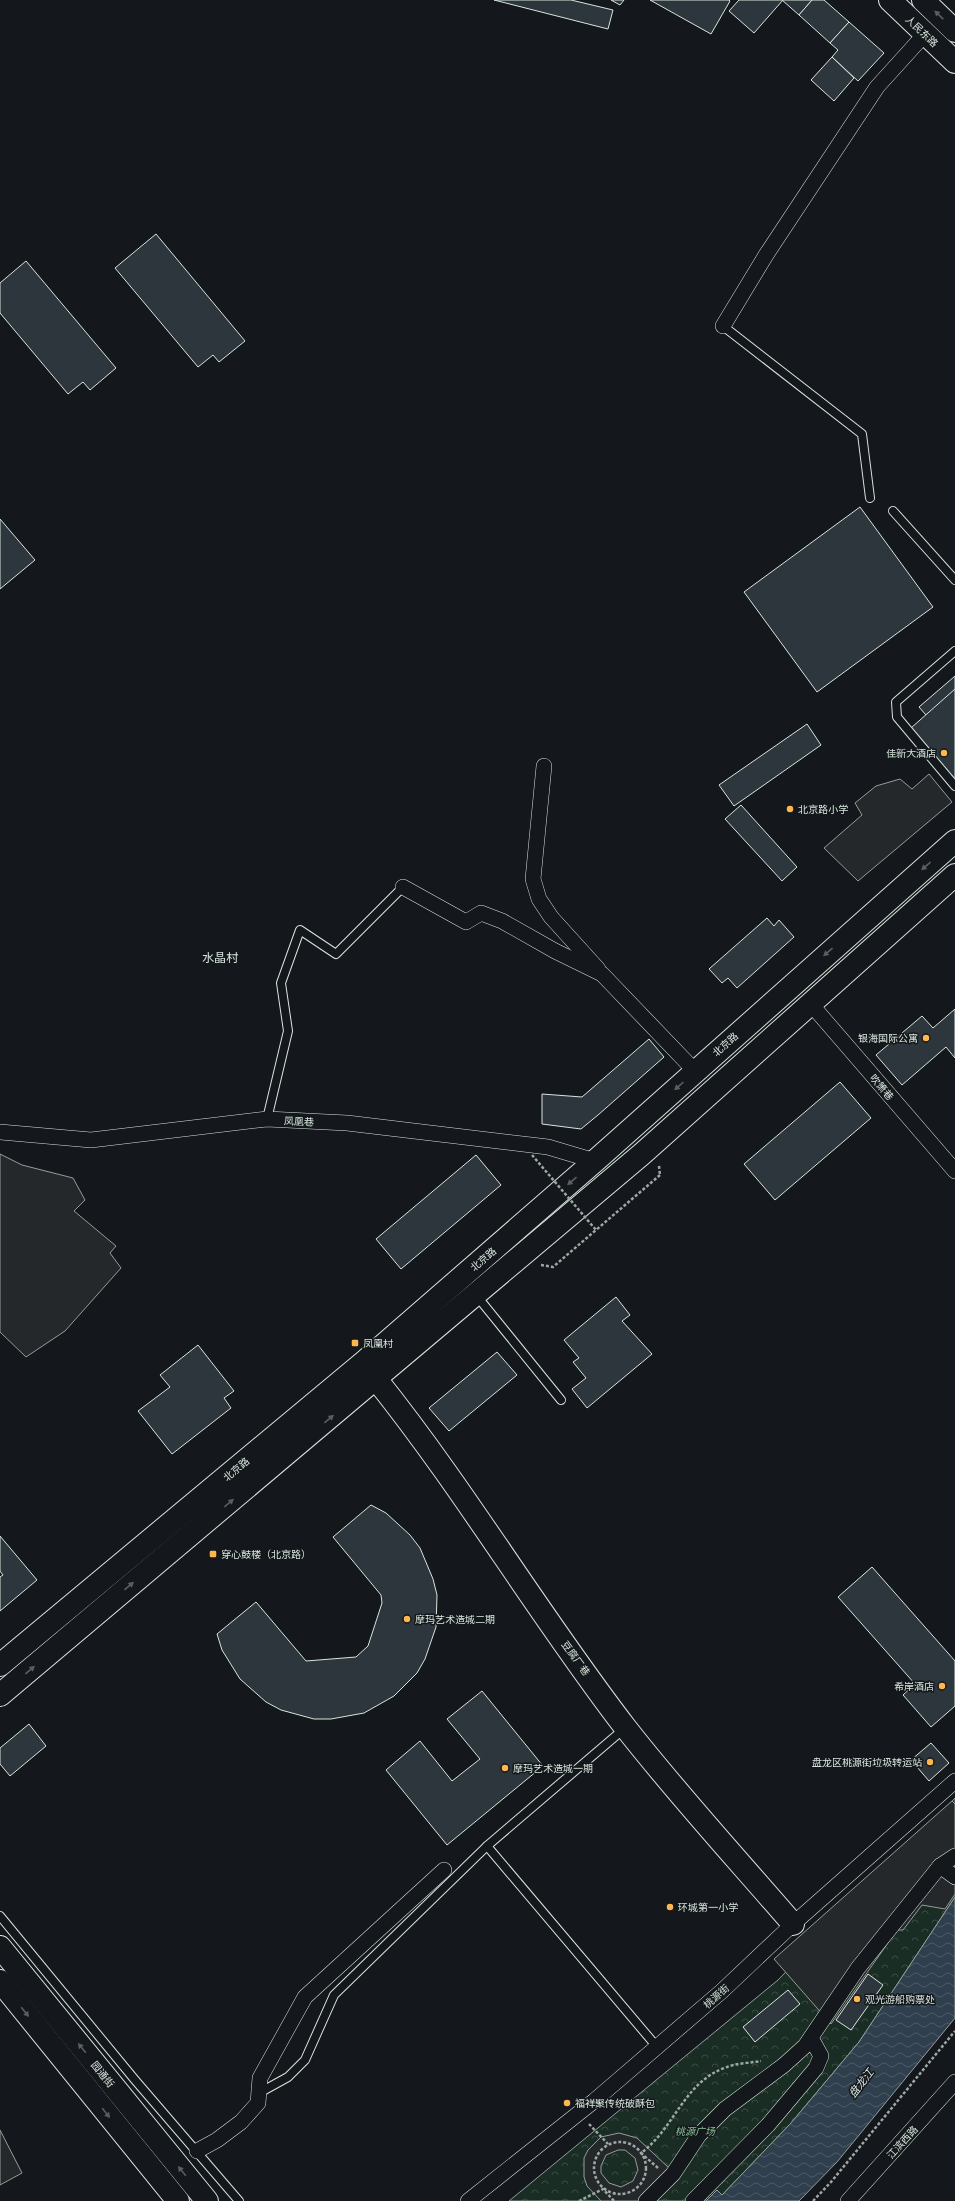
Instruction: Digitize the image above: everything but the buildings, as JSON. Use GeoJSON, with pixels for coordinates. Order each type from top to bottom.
{"type":"FeatureCollection","features":[{"type":"Feature","properties":{"kind":"main road","name":"人民东路"},"geometry":{"type":"LineString","coordinates":[[890,0],[955,62]]}},
{"type":"Feature","properties":{"kind":"main road"},"geometry":{"type":"LineString","coordinates":[[923,0],[955,30]]}},
{"type":"Feature","properties":{"kind":"main road","name":"北京路"},"geometry":{"type":"LineString","coordinates":[[0,1665],[364,1362],[595,1161],[955,840]]}},
{"type":"Feature","properties":{"kind":"main road"},"geometry":{"type":"LineString","coordinates":[[0,1695],[476,1295],[646,1150],[955,875]]}},
{"type":"Feature","properties":{"kind":"main road","name":"豆腐厂巷"},"geometry":{"type":"LineString","coordinates":[[376,1379],[416,1429],[516,1576],[626,1728],[793,1924]]}},
{"type":"Feature","properties":{"kind":"main road","name":"园通街"},"geometry":{"type":"LineString","coordinates":[[0,1947],[207,2201]]}},
{"type":"Feature","properties":{"kind":"main road"},"geometry":{"type":"LineString","coordinates":[[0,1981],[178,2201]]}},
{"type":"Feature","properties":{"kind":"street"},"geometry":{"type":"LineString","coordinates":[[723,326],[766,254],[877,87],[925,34]]}},
{"type":"Feature","properties":{"kind":"street"},"geometry":{"type":"LineString","coordinates":[[544,766],[533,878],[539,899],[551,917],[602,974],[695,1071]]}},
{"type":"Feature","properties":{"kind":"street"},"geometry":{"type":"LineString","coordinates":[[403,887],[466,922],[481,913],[502,921],[555,951],[602,974]]}},
{"type":"Feature","properties":{"kind":"street","name":"吹箫巷"},"geometry":{"type":"LineString","coordinates":[[810,1004],[955,1171]]}},
{"type":"Feature","properties":{"kind":"street","name":"凤凰巷"},"geometry":{"type":"LineString","coordinates":[[0,1132],[91,1140],[267,1119],[347,1123],[548,1146],[595,1161]]}},
{"type":"Feature","properties":{"kind":"street","name":"桃源街"},"geometry":{"type":"LineString","coordinates":[[468,2201],[580,2112],[657,2047],[955,1781]]}},
{"type":"Feature","properties":{"kind":"street"},"geometry":{"type":"LineString","coordinates":[[646,2201],[669,2178],[699,2135],[725,2109],[784,2065],[805,2046],[858,1968],[940,1866],[955,1856]]}},
{"type":"Feature","properties":{"kind":"street"},"geometry":{"type":"LineString","coordinates":[[940,1866],[955,1877]]}},
{"type":"Feature","properties":{"kind":"street"},"geometry":{"type":"LineString","coordinates":[[196,2152],[217,2140],[241,2122],[258,2103],[260,2078],[305,1997],[444,1870]]}},
{"type":"Feature","properties":{"kind":"street"},"geometry":{"type":"LineString","coordinates":[[694,2201],[768,2125],[816,2068],[821,2056],[811,2038]]}},
{"type":"Feature","properties":{"kind":"street","name":"江滨西路"},"geometry":{"type":"LineString","coordinates":[[848,2201],[955,2082]]}},
{"type":"Feature","properties":{"kind":"lane"},"geometry":{"type":"LineString","coordinates":[[723,326],[862,434],[870,498]]}},
{"type":"Feature","properties":{"kind":"lane"},"geometry":{"type":"LineString","coordinates":[[893,511],[955,580]]}},
{"type":"Feature","properties":{"kind":"lane"},"geometry":{"type":"LineString","coordinates":[[955,651],[896,702],[897,717],[955,786]]}},
{"type":"Feature","properties":{"kind":"lane"},"geometry":{"type":"LineString","coordinates":[[267,1119],[288,1031],[281,983],[300,930],[336,954],[403,887]]}},
{"type":"Feature","properties":{"kind":"lane"},"geometry":{"type":"LineString","coordinates":[[476,1295],[561,1400]]}},
{"type":"Feature","properties":{"kind":"lane"},"geometry":{"type":"LineString","coordinates":[[259,2093],[288,2077],[305,2060],[334,1995],[487,1846],[626,1728]]}},
{"type":"Feature","properties":{"kind":"lane"},"geometry":{"type":"LineString","coordinates":[[487,1846],[657,2047]]}},
{"type":"Feature","properties":{"kind":"lane"},"geometry":{"type":"LineString","coordinates":[[0,1916],[196,2152],[239,2201]]}},
{"type":"Feature","properties":{"kind":"path"},"geometry":{"type":"LineString","coordinates":[[532,1155],[596,1230]]}},
{"type":"Feature","properties":{"kind":"path"},"geometry":{"type":"LineString","coordinates":[[553,1267],[660,1175]]}},
{"type":"Feature","properties":{"kind":"path"},"geometry":{"type":"LineString","coordinates":[[813,2201],[832,2182],[955,2032]]}},
{"type":"Feature","properties":{"kind":"path"},"geometry":{"type":"LineString","coordinates":[[641,2153],[662,2134],[693,2089],[708,2076],[727,2066],[764,2061]]}},
{"type":"Feature","properties":{"kind":"path"},"geometry":{"type":"LineString","coordinates":[[580,2112],[608,2144]]}},
{"type":"Feature","properties":{"kind":"path"},"geometry":{"type":"LineString","coordinates":[[614,2201],[603,2189],[594,2175],[593,2166],[596,2157],[608,2144],[618,2142],[627,2143],[635,2147],[669,2178]]}},
{"type":"Feature","properties":{"kind":"path"},"geometry":{"type":"LineString","coordinates":[[603,2189],[613,2194],[622,2195],[638,2187],[643,2180],[646,2171],[645,2162],[641,2153]]}},
{"type":"Feature","properties":{"kind":"path"},"geometry":{"type":"LineString","coordinates":[[579,2201],[603,2189]]}},
{"type":"Feature","properties":{"kind":"green space","name":"桃源广场"},"geometry":{"type":"Polygon","coordinates":[[[955,1798],[955,1897],[859,2042],[791,2123],[722,2195],[717,2190],[706,2201],[509,2201],[778,1980],[955,1798]]]}},
{"type":"Feature","properties":{"kind":"shaded area"},"geometry":{"type":"Polygon","coordinates":[[[929,774],[952,802],[858,881],[824,848],[862,815],[855,803],[876,786],[900,779],[912,789],[929,774]]]}},
{"type":"Feature","properties":{"kind":"shaded area"},"geometry":{"type":"Polygon","coordinates":[[[0,1154],[22,1165],[73,1178],[85,1200],[74,1211],[116,1246],[110,1253],[121,1268],[65,1331],[26,1357],[0,1332],[0,1154]]]}},
{"type":"Feature","properties":{"kind":"shaded area"},"geometry":{"type":"Polygon","coordinates":[[[952,1801],[955,1804],[955,1894],[945,1909],[922,1905],[903,1930],[897,1930],[831,2024],[774,1959],[952,1801]]]}},
{"type":"Feature","properties":{"kind":"shaded area"},"geometry":{"type":"Polygon","coordinates":[[[0,2130],[22,2173],[0,2185],[0,2130]]]}},
{"type":"Feature","properties":{"kind":"shaded area"},"geometry":{"type":"Polygon","coordinates":[[[619,2133],[637,2138],[670,2169],[639,2201],[601,2201],[587,2186],[584,2177],[584,2158],[588,2150],[601,2137],[619,2133]],[[618,2150],[606,2155],[601,2166],[601,2173],[609,2183],[621,2187],[633,2181],[638,2170],[635,2158],[625,2150],[618,2150]]]}},
{"type":"Feature","properties":{"kind":"water","name":"盘龙江"},"geometry":{"type":"Polygon","coordinates":[[[955,1897],[955,2018],[837,2162],[799,2201],[706,2201],[717,2190],[722,2195],[791,2123],[859,2042],[955,1897]]]}},
{"type":"Feature","properties":{"kind":"place","name":"佳新大酒店"},"geometry":{"type":"Point","coordinates":[944,753]}},
{"type":"Feature","properties":{"kind":"place","name":"北京路小学"},"geometry":{"type":"Point","coordinates":[790,809]}},
{"type":"Feature","properties":{"kind":"place","name":"银海国际公寓"},"geometry":{"type":"Point","coordinates":[926,1038]}},
{"type":"Feature","properties":{"kind":"place","name":"凤凰村"},"geometry":{"type":"Point","coordinates":[355,1343]}},
{"type":"Feature","properties":{"kind":"place","name":"穿心鼓楼（北京路）"},"geometry":{"type":"Point","coordinates":[213,1554]}},
{"type":"Feature","properties":{"kind":"place","name":"摩玛艺术造城二期"},"geometry":{"type":"Point","coordinates":[407,1619]}},
{"type":"Feature","properties":{"kind":"place","name":"希岸酒店"},"geometry":{"type":"Point","coordinates":[942,1686]}},
{"type":"Feature","properties":{"kind":"place","name":"盘龙区桃源街垃圾转运站"},"geometry":{"type":"Point","coordinates":[930,1762]}},
{"type":"Feature","properties":{"kind":"place","name":"摩玛艺术造城一期"},"geometry":{"type":"Point","coordinates":[505,1768]}},
{"type":"Feature","properties":{"kind":"place","name":"环城第一小学"},"geometry":{"type":"Point","coordinates":[670,1907]}},
{"type":"Feature","properties":{"kind":"place","name":"观光游船购票处"},"geometry":{"type":"Point","coordinates":[857,1999]}},
{"type":"Feature","properties":{"kind":"place","name":"福祥聚传统破酥包"},"geometry":{"type":"Point","coordinates":[567,2103]}},
{"type":"Feature","properties":{"kind":"district","name":"水晶村"},"geometry":{"type":"Point","coordinates":[220,958]}}]}
